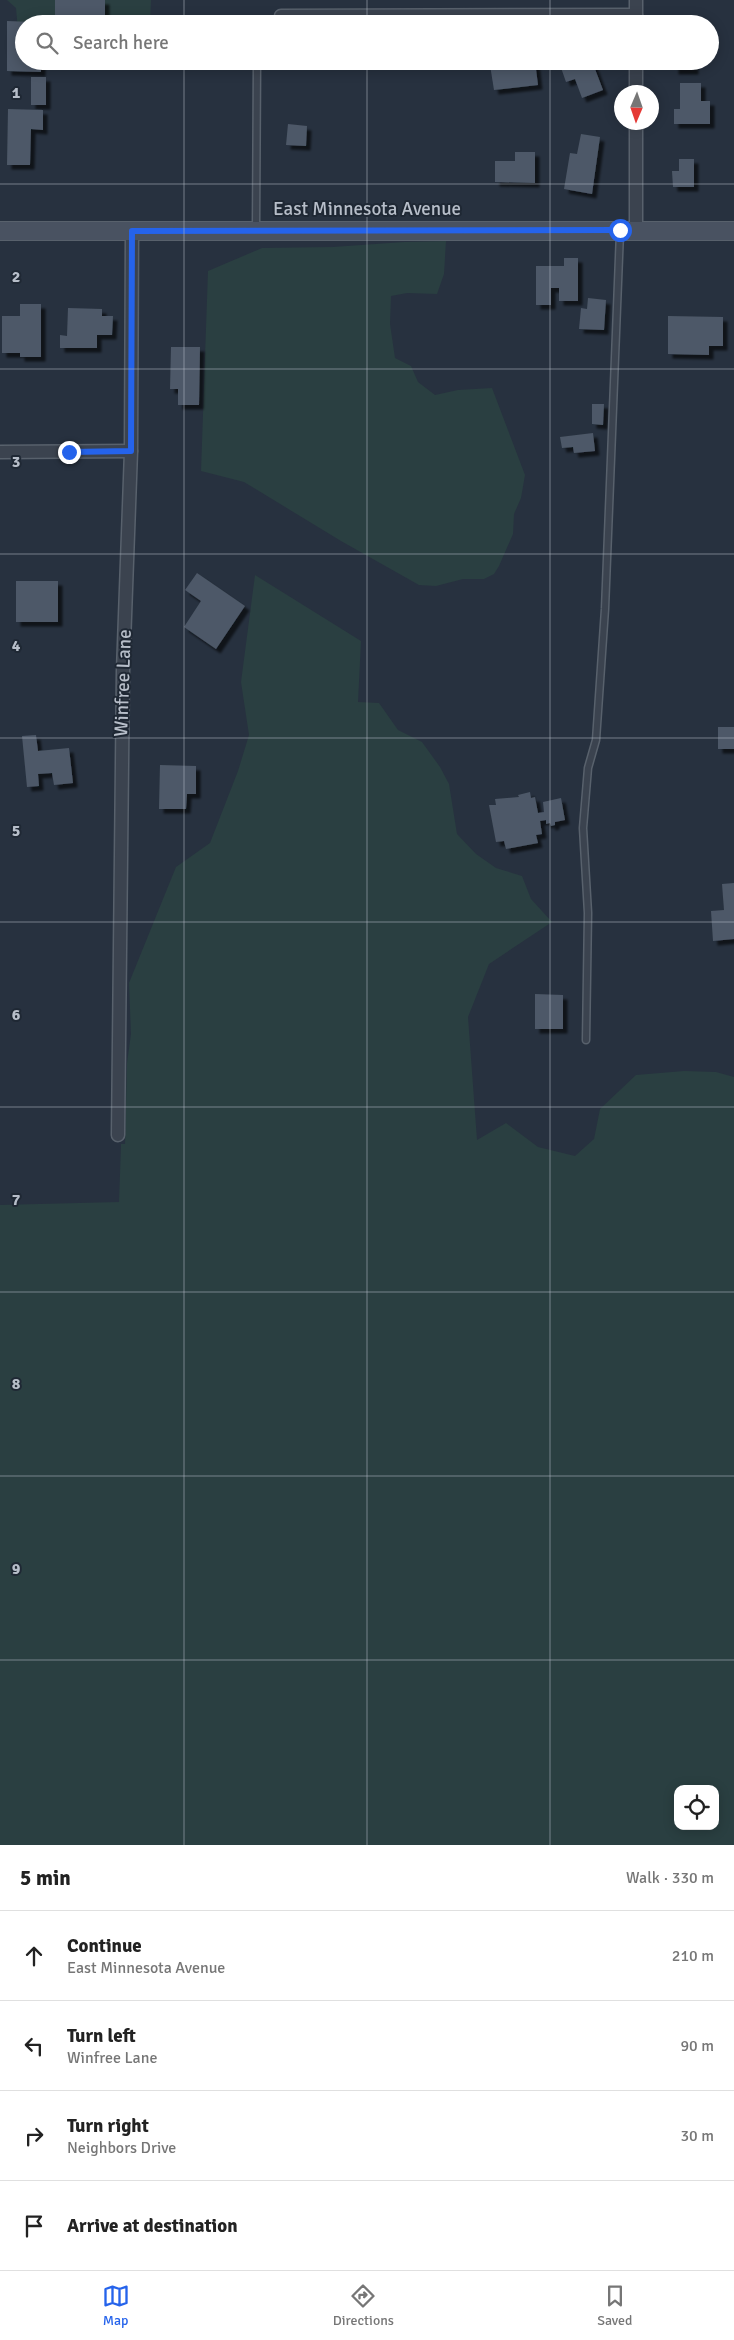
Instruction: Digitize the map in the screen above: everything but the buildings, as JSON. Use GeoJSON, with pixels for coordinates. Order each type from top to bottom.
{"type":"FeatureCollection","features":[{"type":"Feature","properties":{"kind":"street"},"geometry":{"type":"LineString","coordinates":[[636,0],[636,15]]}},
{"type":"Feature","properties":{"kind":"street"},"geometry":{"type":"LineString","coordinates":[[636,70],[636,85]]}},
{"type":"Feature","properties":{"kind":"street"},"geometry":{"type":"LineString","coordinates":[[628,231],[635,130]]}},
{"type":"Feature","properties":{"kind":"street","name":"East Minnesota Avenue"},"geometry":{"type":"LineString","coordinates":[[0,231],[734,231]]}},
{"type":"Feature","properties":{"kind":"street","name":"Winfree Lane"},"geometry":{"type":"LineString","coordinates":[[118,1135],[122,671],[131,451],[132,231]]}},
{"type":"Feature","properties":{"kind":"street"},"geometry":{"type":"LineString","coordinates":[[0,452],[131,451]]}},
{"type":"Feature","properties":{"kind":"lane"},"geometry":{"type":"LineString","coordinates":[[256,70],[256,230]]}},
{"type":"Feature","properties":{"kind":"lane"},"geometry":{"type":"LineString","coordinates":[[586,1040],[588,912],[583,828],[588,768],[596,740],[628,231]]}},
{"type":"Feature","properties":{"kind":"green space"},"geometry":{"type":"Polygon","coordinates":[[[7,0],[151,0],[150,15],[17,15],[16,8],[7,0]]]}},
{"type":"Feature","properties":{"kind":"green space"},"geometry":{"type":"Polygon","coordinates":[[[446,241],[444,274],[437,294],[407,293],[391,296],[390,324],[395,358],[411,366],[418,382],[435,395],[458,390],[492,388],[525,475],[521,498],[514,514],[513,534],[494,574],[484,579],[463,579],[436,586],[419,585],[341,541],[244,482],[201,471],[208,271],[262,248],[333,247],[446,241]]]}},
{"type":"Feature","properties":{"kind":"green space"},"geometry":{"type":"Polygon","coordinates":[[[255,575],[361,641],[358,702],[379,703],[398,730],[422,742],[440,767],[449,784],[457,834],[476,854],[496,868],[522,876],[531,899],[552,922],[489,964],[468,1017],[477,1140],[506,1123],[538,1147],[575,1156],[594,1139],[600,1109],[636,1075],[684,1071],[716,1072],[734,1077],[734,1845],[0,1845],[0,1205],[119,1202],[121,1144],[125,1144],[127,1063],[131,1034],[129,983],[176,867],[210,843],[238,771],[249,735],[241,682],[255,575]]]}},
{"type":"Feature","properties":{"kind":"route"},"geometry":{"type":"LineString","coordinates":[[69,452],[131,451],[132,231],[620,230]]}}]}
